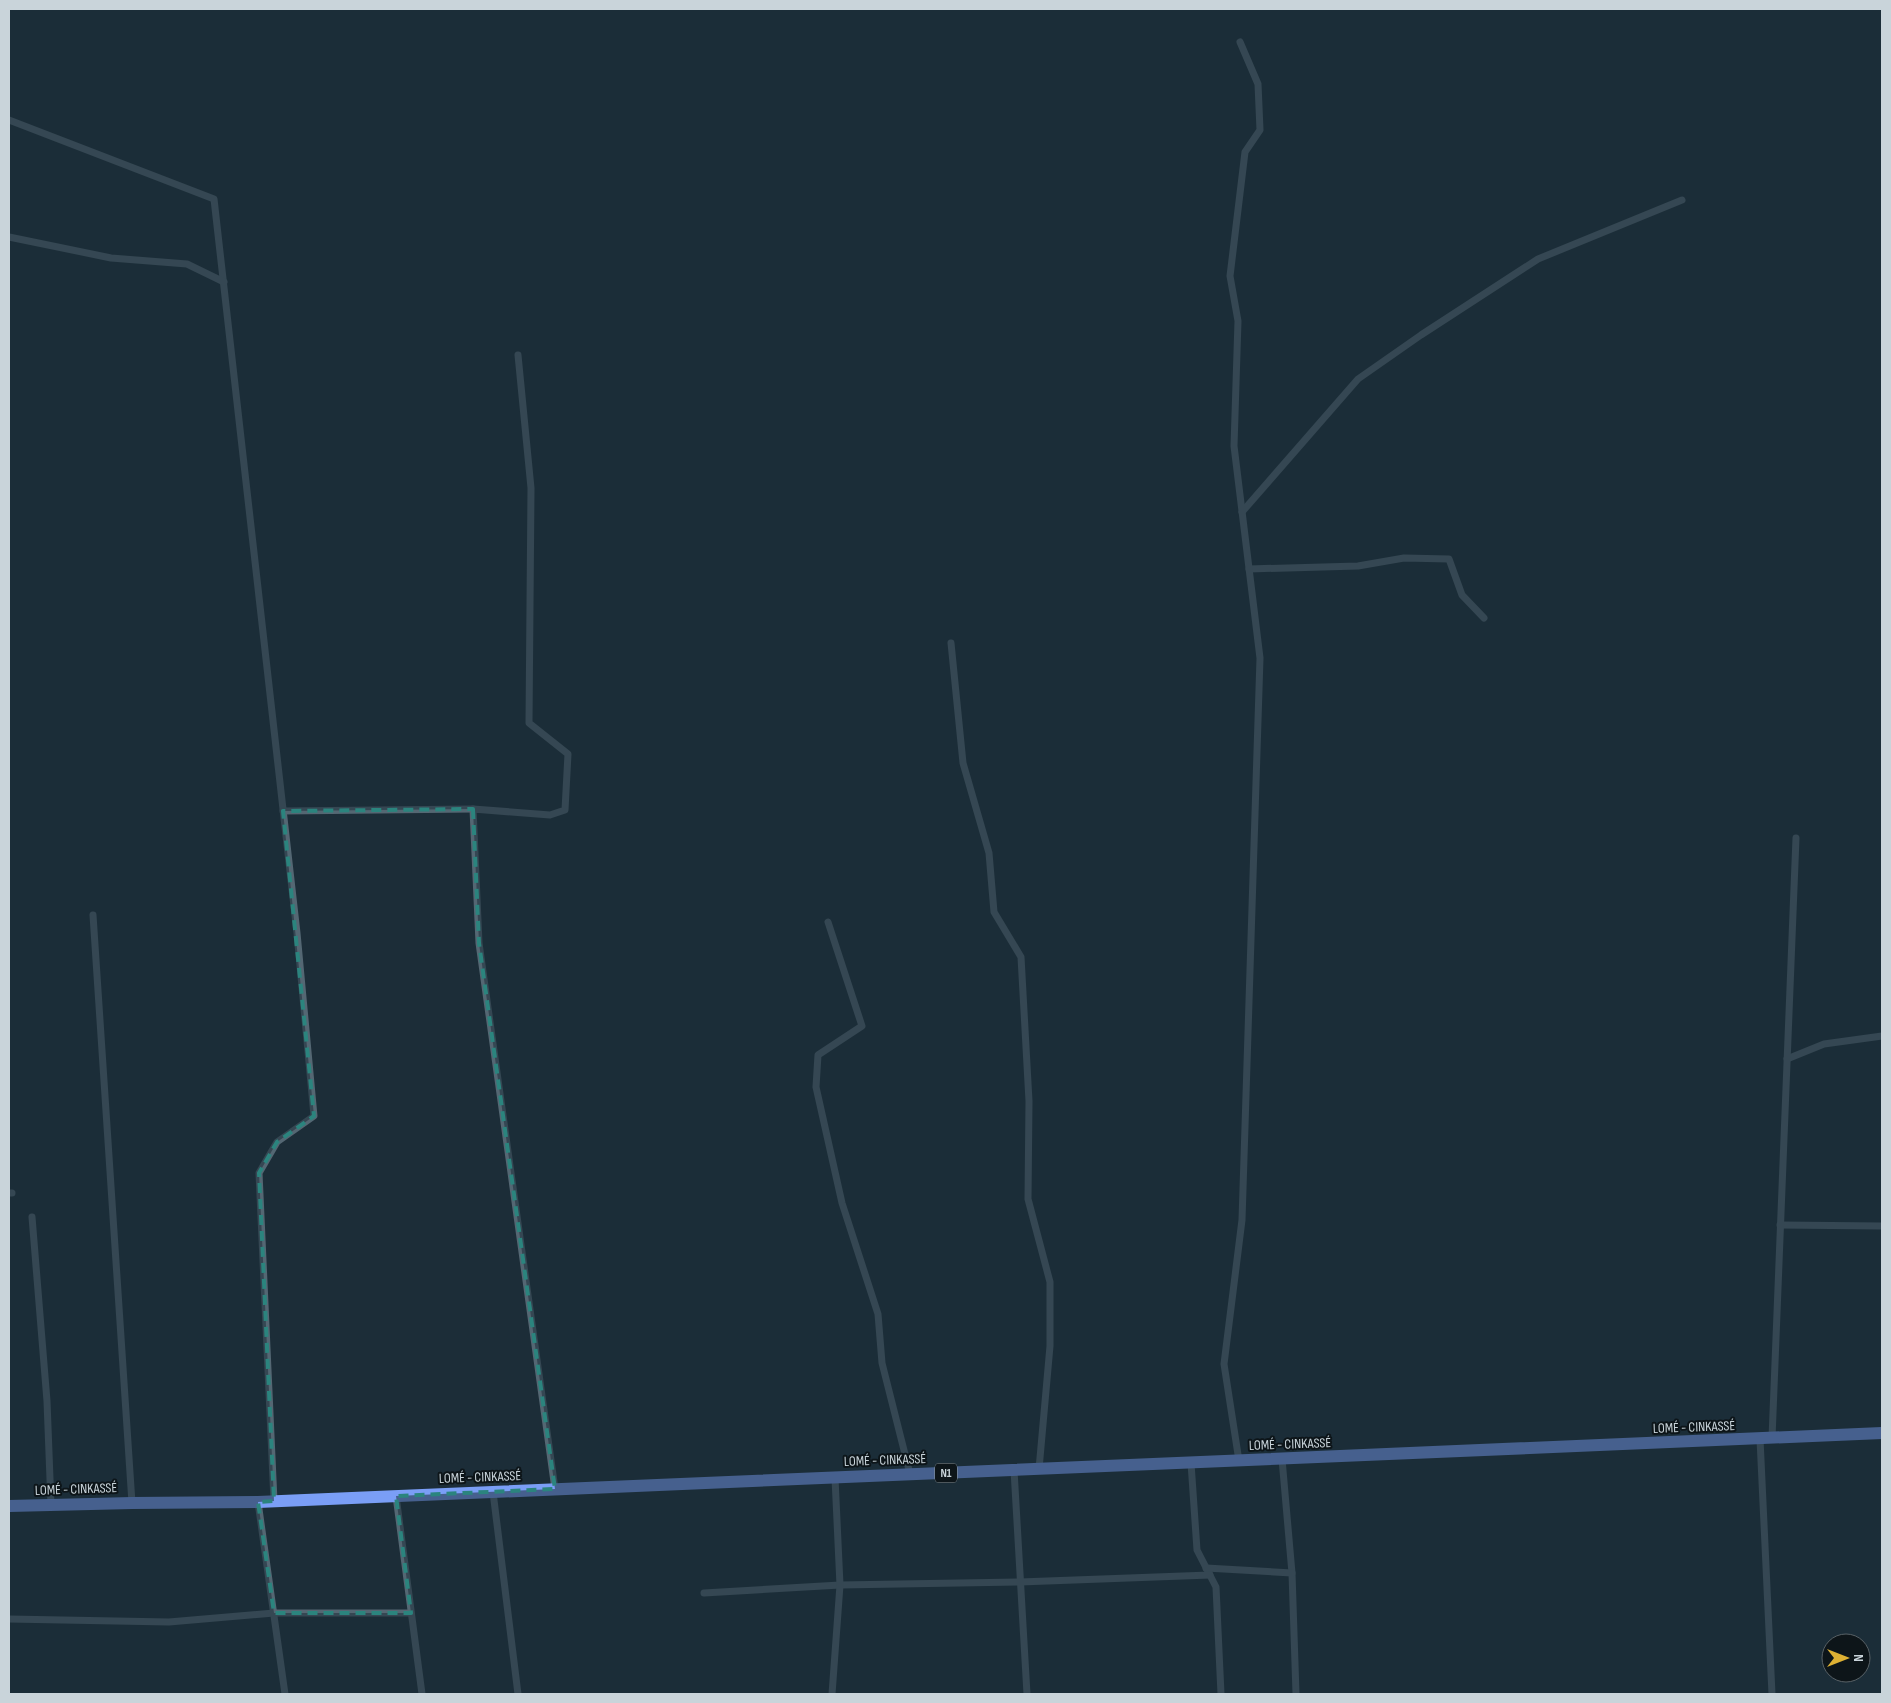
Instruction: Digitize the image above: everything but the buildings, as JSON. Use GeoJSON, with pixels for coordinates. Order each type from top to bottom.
{"type":"FeatureCollection","features":[{"type":"Feature","properties":{"kind":"highway","name":"LOMÉ - CINKASSÉ"},"geometry":{"type":"LineString","coordinates":[[9,1506],[258,1502],[1882,1433]]}},
{"type":"Feature","properties":{"kind":"street"},"geometry":{"type":"LineString","coordinates":[[1239,1461],[1224,1364],[1242,1220],[1260,658],[1234,446],[1238,321],[1230,276],[1245,152],[1260,130],[1258,84],[1240,42]]}},
{"type":"Feature","properties":{"kind":"street"},"geometry":{"type":"LineString","coordinates":[[9,120],[214,199],[297,934],[314,1116],[277,1142],[259,1173],[274,1501]]}},
{"type":"Feature","properties":{"kind":"street"},"geometry":{"type":"LineString","coordinates":[[1242,512],[1358,379],[1421,335],[1538,259],[1682,200]]}},
{"type":"Feature","properties":{"kind":"street"},"geometry":{"type":"LineString","coordinates":[[9,237],[111,258],[187,264],[224,282]]}},
{"type":"Feature","properties":{"kind":"street"},"geometry":{"type":"LineString","coordinates":[[283,811],[473,809],[550,815],[565,810],[568,754],[529,722],[531,488],[518,355]]}},
{"type":"Feature","properties":{"kind":"street"},"geometry":{"type":"LineString","coordinates":[[1249,569],[1358,566],[1404,558],[1449,559],[1462,595],[1484,618]]}},
{"type":"Feature","properties":{"kind":"street"},"geometry":{"type":"LineString","coordinates":[[951,643],[963,763],[989,853],[994,912],[1021,957],[1029,1101],[1028,1199],[1050,1282],[1050,1346],[1039,1469]]}},
{"type":"Feature","properties":{"kind":"street"},"geometry":{"type":"LineString","coordinates":[[473,809],[479,944],[555,1489]]}},
{"type":"Feature","properties":{"kind":"street"},"geometry":{"type":"LineString","coordinates":[[1772,1694],[1766,1439],[1780,1225],[1796,838]]}},
{"type":"Feature","properties":{"kind":"street"},"geometry":{"type":"LineString","coordinates":[[93,915],[132,1503]]}},
{"type":"Feature","properties":{"kind":"street"},"geometry":{"type":"LineString","coordinates":[[828,922],[862,1026],[818,1055],[816,1087],[842,1203],[878,1314],[882,1363],[910,1474]]}},
{"type":"Feature","properties":{"kind":"street"},"geometry":{"type":"LineString","coordinates":[[1787,1060],[1824,1044],[1882,1036]]}},
{"type":"Feature","properties":{"kind":"street"},"geometry":{"type":"LineString","coordinates":[[32,1217],[47,1401],[51,1505]]}},
{"type":"Feature","properties":{"kind":"street"},"geometry":{"type":"LineString","coordinates":[[1780,1225],[1882,1226]]}},
{"type":"Feature","properties":{"kind":"street"},"geometry":{"type":"LineString","coordinates":[[1282,1459],[1292,1573],[1296,1694]]}},
{"type":"Feature","properties":{"kind":"street"},"geometry":{"type":"LineString","coordinates":[[1192,1463],[1196,1550],[1216,1587],[1221,1694]]}},
{"type":"Feature","properties":{"kind":"street"},"geometry":{"type":"LineString","coordinates":[[1014,1470],[1027,1694]]}},
{"type":"Feature","properties":{"kind":"street"},"geometry":{"type":"LineString","coordinates":[[832,1694],[840,1585],[835,1478]]}},
{"type":"Feature","properties":{"kind":"street"},"geometry":{"type":"LineString","coordinates":[[493,1492],[518,1694]]}},
{"type":"Feature","properties":{"kind":"street"},"geometry":{"type":"LineString","coordinates":[[396,1496],[422,1694]]}},
{"type":"Feature","properties":{"kind":"street"},"geometry":{"type":"LineString","coordinates":[[258,1502],[285,1694]]}},
{"type":"Feature","properties":{"kind":"street"},"geometry":{"type":"LineString","coordinates":[[1206,1568],[1292,1573]]}},
{"type":"Feature","properties":{"kind":"street"},"geometry":{"type":"LineString","coordinates":[[704,1593],[840,1585],[1020,1582],[1210,1575]]}},
{"type":"Feature","properties":{"kind":"street"},"geometry":{"type":"LineString","coordinates":[[9,1619],[169,1622],[274,1613],[412,1613]]}},
{"type":"Feature","properties":{"kind":"highlighted area"},"geometry":{"type":"Polygon","coordinates":[[[473,809],[479,943],[555,1489],[396,1496],[411,1613],[274,1613],[258,1502],[274,1501],[259,1173],[277,1142],[314,1116],[283,811],[473,809]]]}}]}
